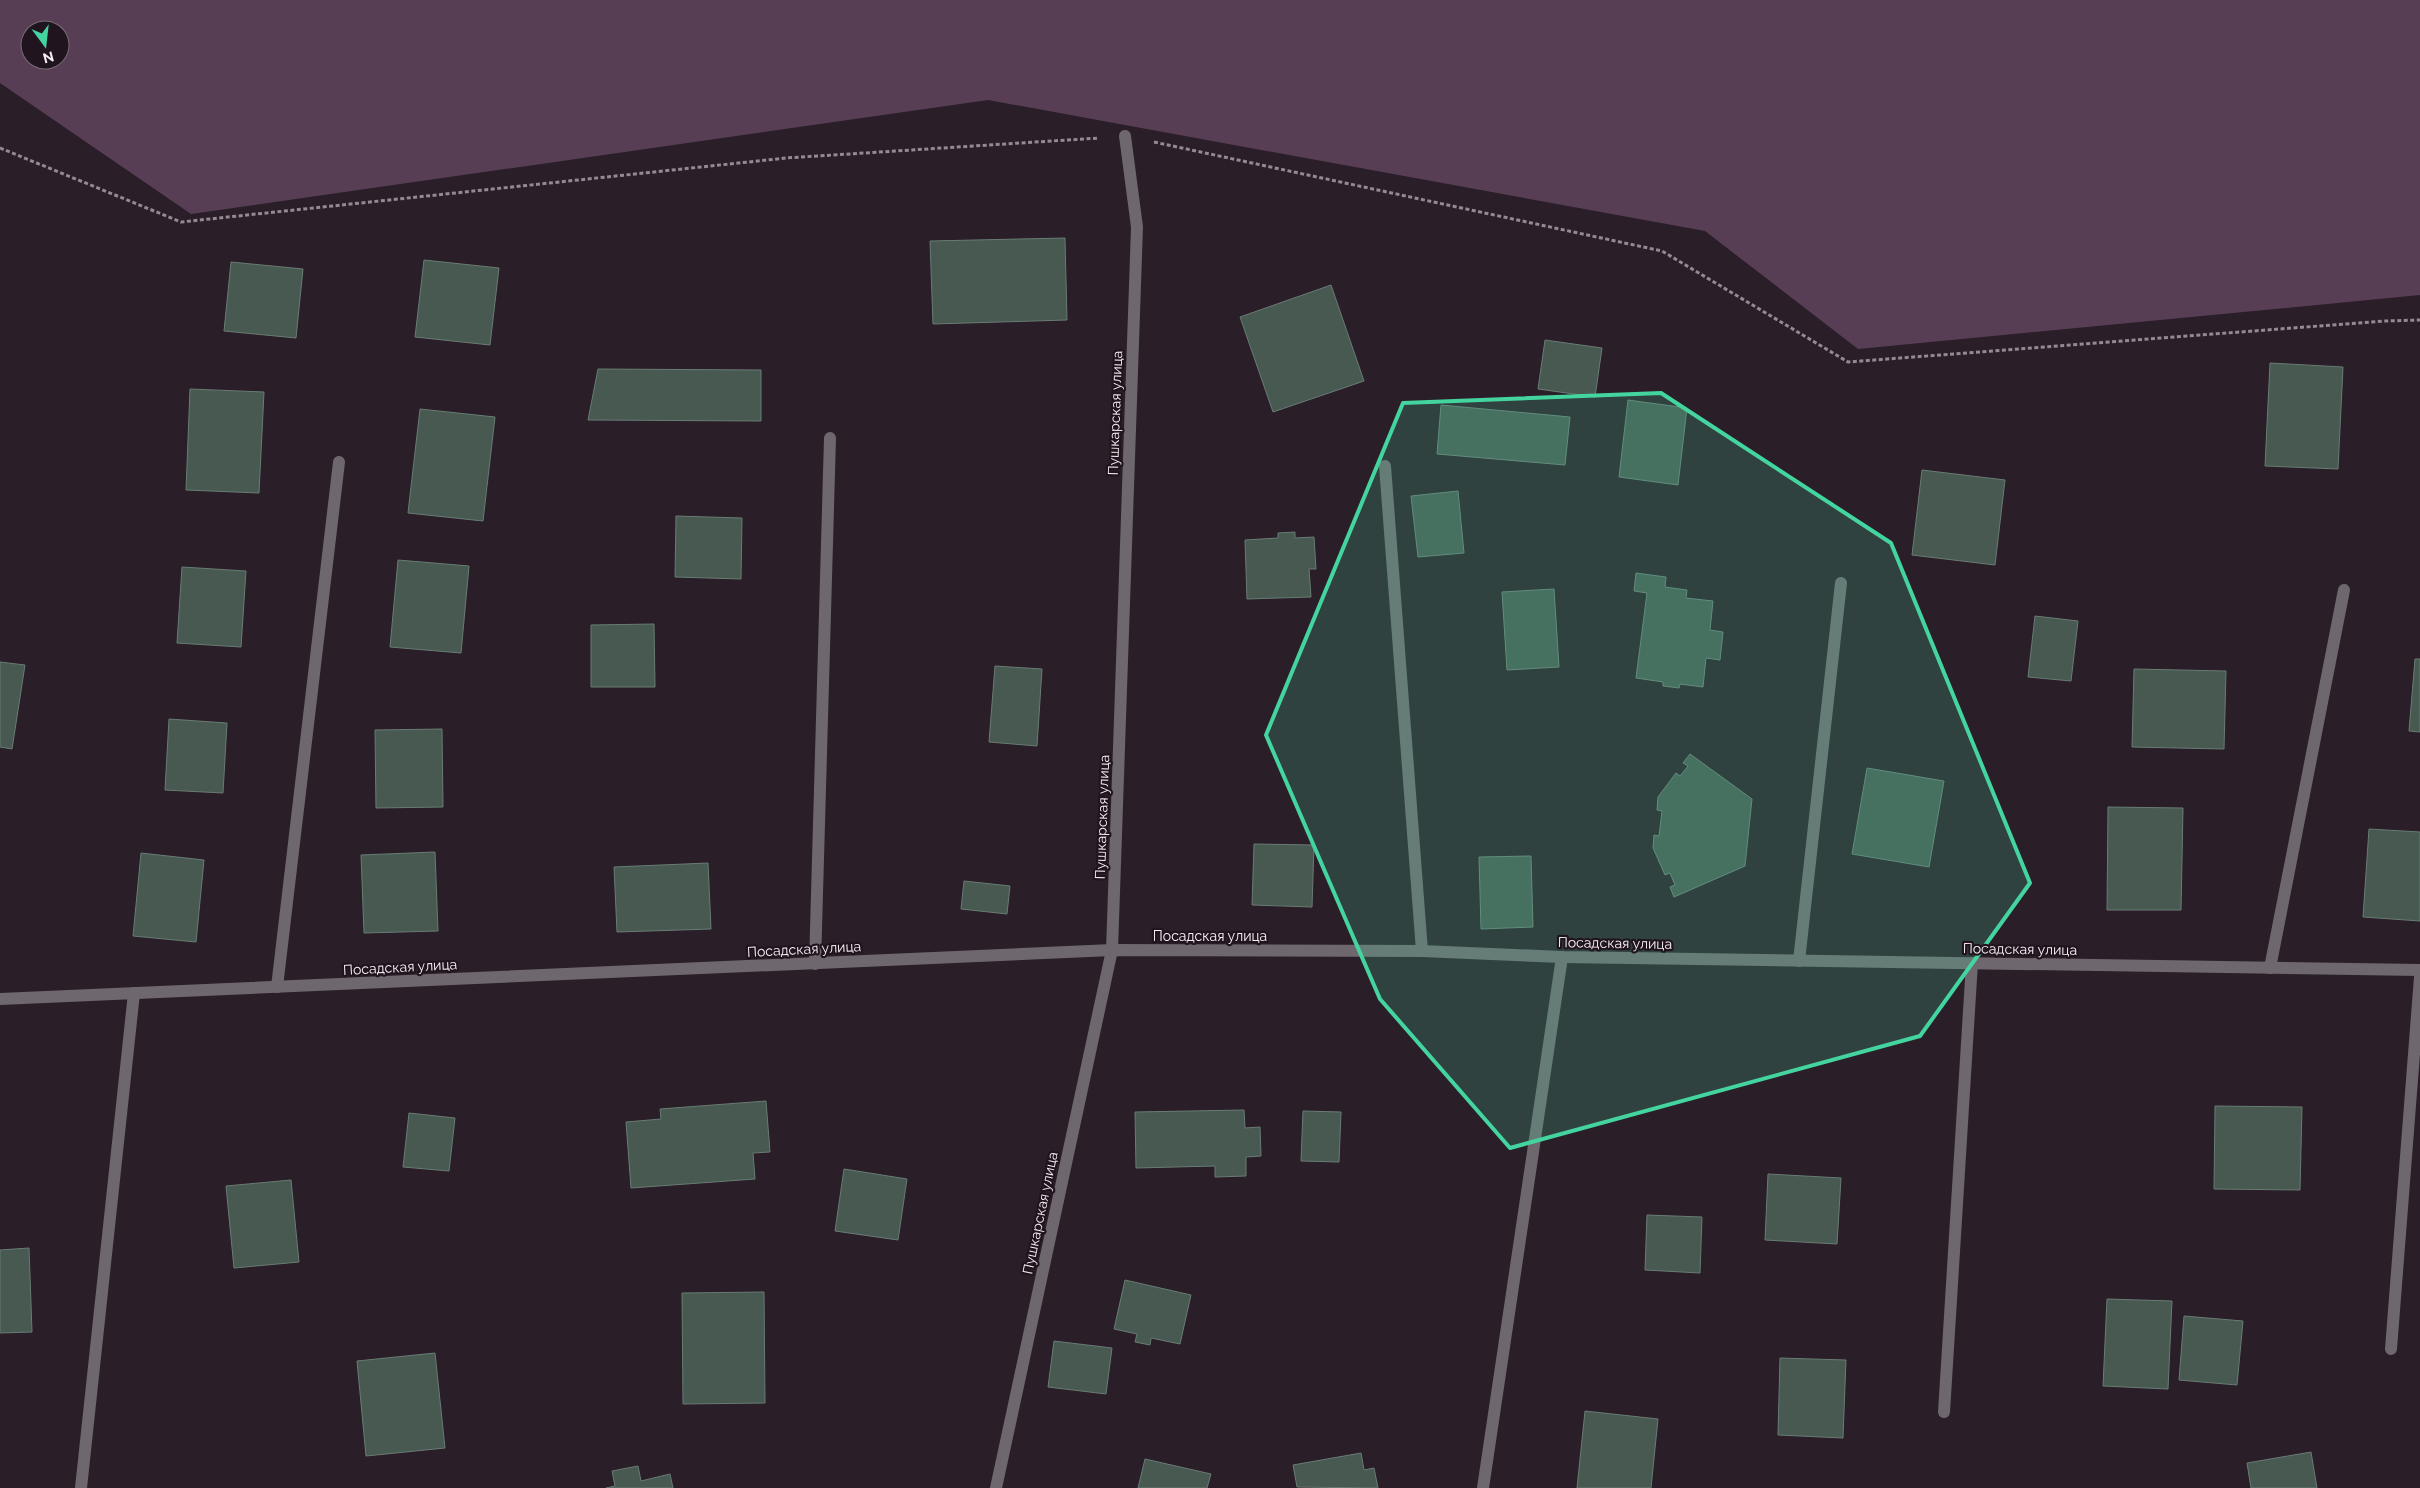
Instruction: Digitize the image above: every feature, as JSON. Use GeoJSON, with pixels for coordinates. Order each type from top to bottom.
{"type":"FeatureCollection","features":[{"type":"Feature","properties":{"kind":"street","name":"Пушкарская улица"},"geometry":{"type":"LineString","coordinates":[[996,1488],[1112,950],[1137,227],[1125,136]]}},
{"type":"Feature","properties":{"kind":"street"},"geometry":{"type":"LineString","coordinates":[[815,964],[830,438]]}},
{"type":"Feature","properties":{"kind":"street"},"geometry":{"type":"LineString","coordinates":[[277,988],[339,462]]}},
{"type":"Feature","properties":{"kind":"street"},"geometry":{"type":"LineString","coordinates":[[1385,466],[1422,951]]}},
{"type":"Feature","properties":{"kind":"street"},"geometry":{"type":"LineString","coordinates":[[1799,961],[1841,583]]}},
{"type":"Feature","properties":{"kind":"street"},"geometry":{"type":"LineString","coordinates":[[2270,968],[2344,590]]}},
{"type":"Feature","properties":{"kind":"street","name":"Посадская улица"},"geometry":{"type":"LineString","coordinates":[[0,999],[1112,950],[1422,951],[1562,957],[2420,970]]}},
{"type":"Feature","properties":{"kind":"street"},"geometry":{"type":"LineString","coordinates":[[1483,1488],[1562,957]]}},
{"type":"Feature","properties":{"kind":"street"},"geometry":{"type":"LineString","coordinates":[[1944,1412],[1972,963]]}},
{"type":"Feature","properties":{"kind":"street"},"geometry":{"type":"LineString","coordinates":[[2391,1349],[2420,977]]}},
{"type":"Feature","properties":{"kind":"street"},"geometry":{"type":"LineString","coordinates":[[81,1488],[134,993]]}},
{"type":"Feature","properties":{"kind":"path"},"geometry":{"type":"LineString","coordinates":[[0,148],[181,222],[786,158],[1125,136],[1662,251],[1848,362],[2420,320]]}},
{"type":"Feature","properties":{"kind":"highlighted area"},"geometry":{"type":"Polygon","coordinates":[[[1661,393],[1891,543],[2030,883],[1920,1036],[1510,1148],[1380,999],[1266,735],[1403,403],[1661,393]]]}},
{"type":"Feature","properties":{"kind":"shaded area"},"geometry":{"type":"Polygon","coordinates":[[[0,0],[2420,0],[2420,295],[1858,349],[1705,231],[988,100],[191,214],[0,83],[0,0]]]}},
{"type":"Feature","properties":{"kind":"building"},"geometry":{"type":"Polygon","coordinates":[[[1065,238],[1067,320],[933,324],[930,241],[1065,238]]]}},
{"type":"Feature","properties":{"kind":"building"},"geometry":{"type":"Polygon","coordinates":[[[424,260],[499,268],[490,345],[415,337],[424,260]]]}},
{"type":"Feature","properties":{"kind":"building"},"geometry":{"type":"Polygon","coordinates":[[[231,262],[303,269],[296,338],[224,331],[231,262]]]}},
{"type":"Feature","properties":{"kind":"building"},"geometry":{"type":"Polygon","coordinates":[[[1331,285],[1364,381],[1273,412],[1240,317],[1331,285]]]}},
{"type":"Feature","properties":{"kind":"building"},"geometry":{"type":"Polygon","coordinates":[[[1545,340],[1602,348],[1595,397],[1538,389],[1545,340]]]}},
{"type":"Feature","properties":{"kind":"building"},"geometry":{"type":"Polygon","coordinates":[[[2270,363],[2343,367],[2338,469],[2265,466],[2270,363]]]}},
{"type":"Feature","properties":{"kind":"building"},"geometry":{"type":"Polygon","coordinates":[[[598,369],[761,370],[761,421],[588,420],[598,369]]]}},
{"type":"Feature","properties":{"kind":"building"},"geometry":{"type":"Polygon","coordinates":[[[190,389],[264,392],[259,493],[186,490],[190,389]]]}},
{"type":"Feature","properties":{"kind":"building"},"geometry":{"type":"Polygon","coordinates":[[[1628,400],[1687,408],[1678,485],[1619,477],[1628,400]]]}},
{"type":"Feature","properties":{"kind":"building"},"geometry":{"type":"Polygon","coordinates":[[[1441,405],[1570,417],[1565,465],[1437,454],[1441,405]]]}},
{"type":"Feature","properties":{"kind":"building"},"geometry":{"type":"Polygon","coordinates":[[[420,409],[495,417],[483,521],[408,513],[420,409]]]}},
{"type":"Feature","properties":{"kind":"building"},"geometry":{"type":"Polygon","coordinates":[[[1922,470],[2005,480],[1995,565],[1912,555],[1922,470]]]}},
{"type":"Feature","properties":{"kind":"building"},"geometry":{"type":"Polygon","coordinates":[[[1458,491],[1464,553],[1418,557],[1411,496],[1458,491]]]}},
{"type":"Feature","properties":{"kind":"building"},"geometry":{"type":"Polygon","coordinates":[[[676,516],[742,518],[741,579],[675,577],[676,516]]]}},
{"type":"Feature","properties":{"kind":"building"},"geometry":{"type":"Polygon","coordinates":[[[1295,532],[1295,538],[1314,537],[1316,569],[1309,569],[1311,597],[1247,599],[1245,540],[1278,538],[1278,533],[1295,532]]]}},
{"type":"Feature","properties":{"kind":"building"},"geometry":{"type":"Polygon","coordinates":[[[398,560],[469,566],[461,653],[390,647],[398,560]]]}},
{"type":"Feature","properties":{"kind":"building"},"geometry":{"type":"Polygon","coordinates":[[[182,567],[246,571],[241,647],[177,643],[182,567]]]}},
{"type":"Feature","properties":{"kind":"building"},"geometry":{"type":"Polygon","coordinates":[[[1636,573],[1666,577],[1665,587],[1687,590],[1686,598],[1713,601],[1710,630],[1723,632],[1720,660],[1706,658],[1703,687],[1680,684],[1679,688],[1663,686],[1663,682],[1636,678],[1647,593],[1634,591],[1636,573]]]}},
{"type":"Feature","properties":{"kind":"building"},"geometry":{"type":"Polygon","coordinates":[[[1554,589],[1559,667],[1507,670],[1502,592],[1554,589]]]}},
{"type":"Feature","properties":{"kind":"building"},"geometry":{"type":"Polygon","coordinates":[[[2035,616],[2078,621],[2071,681],[2028,677],[2035,616]]]}},
{"type":"Feature","properties":{"kind":"building"},"geometry":{"type":"Polygon","coordinates":[[[654,624],[655,687],[591,687],[591,625],[654,624]]]}},
{"type":"Feature","properties":{"kind":"building"},"geometry":{"type":"Polygon","coordinates":[[[2415,659],[2420,659],[2420,732],[2409,731],[2415,659]]]}},
{"type":"Feature","properties":{"kind":"building"},"geometry":{"type":"Polygon","coordinates":[[[0,662],[25,665],[12,749],[0,747],[0,662]]]}},
{"type":"Feature","properties":{"kind":"building"},"geometry":{"type":"Polygon","coordinates":[[[995,666],[1042,669],[1037,746],[989,742],[995,666]]]}},
{"type":"Feature","properties":{"kind":"building"},"geometry":{"type":"Polygon","coordinates":[[[2134,669],[2226,671],[2224,749],[2132,747],[2134,669]]]}},
{"type":"Feature","properties":{"kind":"building"},"geometry":{"type":"Polygon","coordinates":[[[169,719],[227,723],[223,793],[165,790],[169,719]]]}},
{"type":"Feature","properties":{"kind":"building"},"geometry":{"type":"Polygon","coordinates":[[[442,729],[443,807],[376,808],[375,730],[442,729]]]}},
{"type":"Feature","properties":{"kind":"building"},"geometry":{"type":"Polygon","coordinates":[[[1690,754],[1752,799],[1745,866],[1674,897],[1670,887],[1675,885],[1670,873],[1665,875],[1653,848],[1654,835],[1659,836],[1662,811],[1657,810],[1658,797],[1676,773],[1680,776],[1688,766],[1683,763],[1690,754]]]}},
{"type":"Feature","properties":{"kind":"building"},"geometry":{"type":"Polygon","coordinates":[[[1867,768],[1944,781],[1929,867],[1852,854],[1867,768]]]}},
{"type":"Feature","properties":{"kind":"building"},"geometry":{"type":"Polygon","coordinates":[[[2108,807],[2183,808],[2181,910],[2107,910],[2108,807]]]}},
{"type":"Feature","properties":{"kind":"building"},"geometry":{"type":"Polygon","coordinates":[[[2369,829],[2420,832],[2420,921],[2363,917],[2369,829]]]}},
{"type":"Feature","properties":{"kind":"building"},"geometry":{"type":"Polygon","coordinates":[[[1254,844],[1314,845],[1312,907],[1252,905],[1254,844]]]}},
{"type":"Feature","properties":{"kind":"building"},"geometry":{"type":"Polygon","coordinates":[[[435,852],[438,931],[364,933],[361,855],[435,852]]]}},
{"type":"Feature","properties":{"kind":"building"},"geometry":{"type":"Polygon","coordinates":[[[141,853],[204,860],[196,942],[133,936],[141,853]]]}},
{"type":"Feature","properties":{"kind":"building"},"geometry":{"type":"Polygon","coordinates":[[[1531,856],[1533,927],[1481,929],[1479,857],[1531,856]]]}},
{"type":"Feature","properties":{"kind":"building"},"geometry":{"type":"Polygon","coordinates":[[[708,863],[711,929],[617,932],[614,867],[708,863]]]}},
{"type":"Feature","properties":{"kind":"building"},"geometry":{"type":"Polygon","coordinates":[[[964,881],[1010,886],[1007,914],[961,909],[964,881]]]}},
{"type":"Feature","properties":{"kind":"building"},"geometry":{"type":"Polygon","coordinates":[[[766,1101],[770,1152],[753,1153],[755,1179],[631,1188],[626,1122],[661,1119],[660,1109],[766,1101]]]}},
{"type":"Feature","properties":{"kind":"building"},"geometry":{"type":"Polygon","coordinates":[[[2215,1106],[2302,1107],[2300,1190],[2214,1189],[2215,1106]]]}},
{"type":"Feature","properties":{"kind":"building"},"geometry":{"type":"Polygon","coordinates":[[[1244,1110],[1245,1128],[1260,1127],[1261,1156],[1246,1157],[1246,1176],[1215,1177],[1215,1166],[1136,1168],[1135,1112],[1244,1110]]]}},
{"type":"Feature","properties":{"kind":"building"},"geometry":{"type":"Polygon","coordinates":[[[1303,1111],[1341,1112],[1339,1162],[1301,1161],[1303,1111]]]}},
{"type":"Feature","properties":{"kind":"building"},"geometry":{"type":"Polygon","coordinates":[[[409,1113],[455,1118],[449,1171],[403,1167],[409,1113]]]}},
{"type":"Feature","properties":{"kind":"building"},"geometry":{"type":"Polygon","coordinates":[[[844,1169],[907,1179],[898,1240],[835,1231],[844,1169]]]}},
{"type":"Feature","properties":{"kind":"building"},"geometry":{"type":"Polygon","coordinates":[[[1768,1174],[1841,1178],[1837,1244],[1765,1240],[1768,1174]]]}},
{"type":"Feature","properties":{"kind":"building"},"geometry":{"type":"Polygon","coordinates":[[[291,1180],[299,1262],[234,1268],[226,1186],[291,1180]]]}},
{"type":"Feature","properties":{"kind":"building"},"geometry":{"type":"Polygon","coordinates":[[[1647,1215],[1702,1217],[1700,1273],[1645,1270],[1647,1215]]]}},
{"type":"Feature","properties":{"kind":"building"},"geometry":{"type":"Polygon","coordinates":[[[29,1248],[32,1332],[0,1333],[0,1250],[29,1248]]]}},
{"type":"Feature","properties":{"kind":"building"},"geometry":{"type":"Polygon","coordinates":[[[1125,1280],[1191,1295],[1180,1344],[1151,1338],[1150,1345],[1135,1342],[1137,1334],[1114,1329],[1125,1280]]]}},
{"type":"Feature","properties":{"kind":"building"},"geometry":{"type":"Polygon","coordinates":[[[764,1292],[765,1403],[683,1404],[682,1293],[764,1292]]]}},
{"type":"Feature","properties":{"kind":"building"},"geometry":{"type":"Polygon","coordinates":[[[2107,1299],[2172,1301],[2168,1389],[2103,1386],[2107,1299]]]}},
{"type":"Feature","properties":{"kind":"building"},"geometry":{"type":"Polygon","coordinates":[[[2184,1316],[2243,1321],[2237,1385],[2179,1380],[2184,1316]]]}},
{"type":"Feature","properties":{"kind":"building"},"geometry":{"type":"Polygon","coordinates":[[[1054,1341],[1112,1348],[1106,1394],[1048,1387],[1054,1341]]]}},
{"type":"Feature","properties":{"kind":"building"},"geometry":{"type":"Polygon","coordinates":[[[435,1353],[445,1448],[366,1456],[357,1361],[435,1353]]]}},
{"type":"Feature","properties":{"kind":"building"},"geometry":{"type":"Polygon","coordinates":[[[1780,1358],[1846,1360],[1843,1438],[1778,1435],[1780,1358]]]}},
{"type":"Feature","properties":{"kind":"building"},"geometry":{"type":"Polygon","coordinates":[[[1585,1411],[1658,1419],[1651,1488],[1577,1488],[1585,1411]]]}},
{"type":"Feature","properties":{"kind":"building"},"geometry":{"type":"Polygon","coordinates":[[[2311,1452],[2317,1488],[2251,1488],[2247,1463],[2311,1452]]]}},
{"type":"Feature","properties":{"kind":"building"},"geometry":{"type":"Polygon","coordinates":[[[1361,1453],[1364,1470],[1374,1468],[1378,1488],[1297,1487],[1293,1465],[1361,1453]]]}},
{"type":"Feature","properties":{"kind":"building"},"geometry":{"type":"Polygon","coordinates":[[[1145,1459],[1211,1474],[1207,1488],[1138,1488],[1145,1459]]]}},
{"type":"Feature","properties":{"kind":"building"},"geometry":{"type":"Polygon","coordinates":[[[638,1466],[641,1481],[670,1474],[673,1488],[606,1488],[615,1486],[612,1471],[638,1466]]]}}]}
